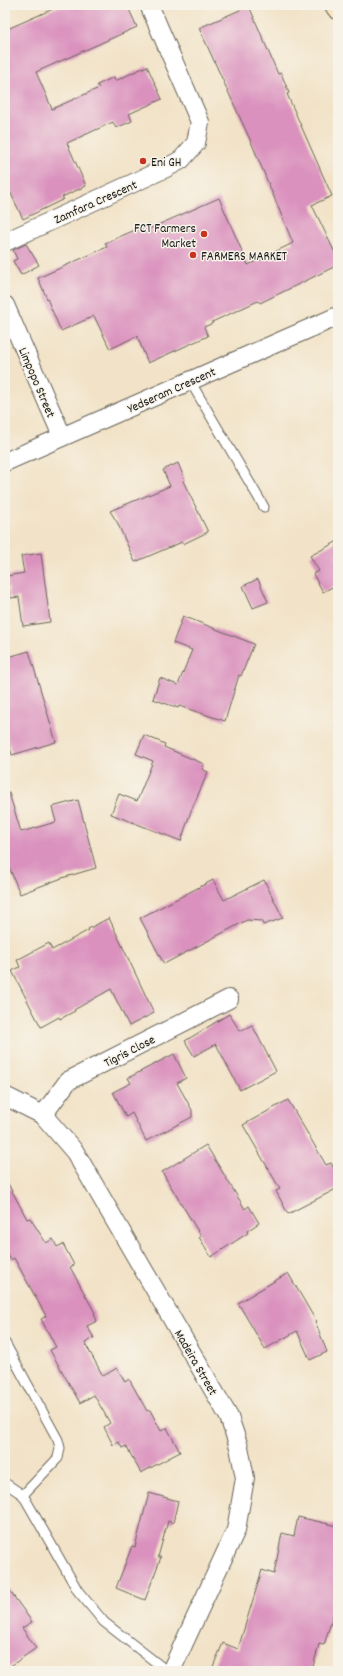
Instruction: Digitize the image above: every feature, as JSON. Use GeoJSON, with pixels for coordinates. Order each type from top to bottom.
{"type":"FeatureCollection","features":[{"type":"Feature","properties":{"kind":"street","name":"Zamfara Crescent"},"geometry":{"type":"LineString","coordinates":[[5,242],[166,168],[181,160],[196,143],[200,122],[149,5]]}},
{"type":"Feature","properties":{"kind":"street","name":"Limpopo Street"},"geometry":{"type":"LineString","coordinates":[[5,305],[62,436]]}},
{"type":"Feature","properties":{"kind":"street","name":"Yedseram Crescent"},"geometry":{"type":"LineString","coordinates":[[5,462],[338,316]]}},
{"type":"Feature","properties":{"kind":"street","name":"Tigris Close"},"geometry":{"type":"LineString","coordinates":[[43,1115],[68,1081],[228,999]]}},
{"type":"Feature","properties":{"kind":"street","name":"Madeira Street"},"geometry":{"type":"LineString","coordinates":[[5,1096],[43,1115],[75,1152],[229,1418],[240,1447],[245,1478],[236,1530],[171,1671]]}},
{"type":"Feature","properties":{"kind":"lane"},"geometry":{"type":"LineString","coordinates":[[190,380],[264,507]]}},
{"type":"Feature","properties":{"kind":"lane"},"geometry":{"type":"LineString","coordinates":[[5,1343],[58,1440],[60,1448],[58,1458],[23,1495]]}},
{"type":"Feature","properties":{"kind":"lane"},"geometry":{"type":"LineString","coordinates":[[5,1483],[23,1495],[78,1591],[104,1622],[166,1671]]}},
{"type":"Feature","properties":{"kind":"building"},"geometry":{"type":"Polygon","coordinates":[[[62,5],[127,5],[137,27],[36,72],[52,109],[99,88],[97,85],[114,77],[115,81],[147,66],[162,99],[129,114],[132,121],[116,128],[113,122],[67,143],[86,186],[62,197],[64,199],[23,219],[5,181],[5,30],[62,5]]]}},
{"type":"Feature","properties":{"kind":"building"},"geometry":{"type":"Polygon","coordinates":[[[249,6],[278,74],[281,73],[289,93],[287,94],[332,196],[312,205],[338,259],[338,265],[260,303],[258,301],[212,322],[213,323],[204,327],[208,336],[148,363],[137,336],[110,349],[94,316],[61,331],[38,278],[107,247],[105,243],[149,224],[151,228],[219,198],[248,265],[293,243],[252,144],[199,28],[249,6]]]}},
{"type":"Feature","properties":{"kind":"building"},"geometry":{"type":"Polygon","coordinates":[[[26,244],[39,265],[21,275],[13,261],[17,259],[13,250],[26,244]]]}},
{"type":"Feature","properties":{"kind":"building"},"geometry":{"type":"Polygon","coordinates":[[[178,463],[185,480],[183,481],[208,532],[183,544],[182,542],[135,562],[117,522],[110,511],[170,486],[163,470],[178,463]]]}},
{"type":"Feature","properties":{"kind":"building"},"geometry":{"type":"Polygon","coordinates":[[[338,541],[338,584],[323,592],[313,574],[319,571],[310,556],[338,541]]]}},
{"type":"Feature","properties":{"kind":"building"},"geometry":{"type":"Polygon","coordinates":[[[41,553],[50,622],[23,626],[19,597],[10,598],[7,576],[24,573],[21,556],[41,553]]]}},
{"type":"Feature","properties":{"kind":"building"},"geometry":{"type":"Polygon","coordinates":[[[258,579],[268,602],[253,608],[243,586],[258,579]]]}},
{"type":"Feature","properties":{"kind":"building"},"geometry":{"type":"Polygon","coordinates":[[[183,616],[254,644],[241,676],[239,675],[225,721],[179,706],[178,708],[153,699],[160,678],[178,685],[192,650],[173,643],[183,616]]]}},
{"type":"Feature","properties":{"kind":"building"},"geometry":{"type":"Polygon","coordinates":[[[29,651],[56,742],[12,755],[5,729],[5,658],[29,651]]]}},
{"type":"Feature","properties":{"kind":"building"},"geometry":{"type":"Polygon","coordinates":[[[144,735],[165,744],[164,747],[204,764],[202,769],[208,772],[191,811],[181,841],[111,814],[119,794],[137,801],[153,761],[136,754],[144,735]]]}},
{"type":"Feature","properties":{"kind":"building"},"geometry":{"type":"Polygon","coordinates":[[[9,793],[21,832],[56,822],[52,807],[78,800],[96,868],[62,878],[20,894],[5,857],[5,794],[9,793]]]}},
{"type":"Feature","properties":{"kind":"building"},"geometry":{"type":"Polygon","coordinates":[[[213,880],[224,900],[264,880],[283,918],[263,925],[262,921],[247,920],[164,964],[140,918],[213,880]]]}},
{"type":"Feature","properties":{"kind":"building"},"geometry":{"type":"Polygon","coordinates":[[[109,918],[154,1013],[129,1026],[111,989],[74,1010],[75,1011],[60,1019],[59,1017],[41,1027],[12,971],[20,967],[17,960],[49,943],[52,950],[109,918]]]}},
{"type":"Feature","properties":{"kind":"building"},"geometry":{"type":"Polygon","coordinates":[[[229,1014],[240,1031],[252,1025],[276,1071],[240,1090],[216,1044],[194,1056],[185,1041],[229,1014]]]}},
{"type":"Feature","properties":{"kind":"building"},"geometry":{"type":"Polygon","coordinates":[[[174,1054],[186,1078],[177,1083],[192,1110],[192,1117],[146,1141],[132,1113],[126,1117],[113,1092],[131,1083],[128,1078],[174,1054]]]}},
{"type":"Feature","properties":{"kind":"building"},"geometry":{"type":"Polygon","coordinates":[[[288,1100],[326,1165],[331,1163],[338,1176],[338,1188],[288,1214],[276,1191],[280,1189],[243,1125],[288,1100]]]}},
{"type":"Feature","properties":{"kind":"building"},"geometry":{"type":"Polygon","coordinates":[[[206,1145],[245,1209],[249,1206],[259,1223],[247,1231],[248,1233],[211,1257],[199,1237],[201,1236],[162,1172],[206,1145]]]}},
{"type":"Feature","properties":{"kind":"building"},"geometry":{"type":"Polygon","coordinates":[[[5,1178],[27,1219],[30,1218],[46,1243],[53,1239],[57,1247],[63,1244],[74,1265],[70,1267],[95,1313],[94,1314],[97,1321],[87,1326],[94,1338],[85,1343],[103,1376],[117,1368],[125,1382],[129,1379],[147,1411],[150,1410],[161,1431],[167,1428],[180,1452],[141,1473],[126,1446],[122,1448],[119,1442],[113,1445],[104,1427],[110,1423],[94,1395],[80,1403],[50,1350],[56,1347],[41,1319],[46,1316],[14,1258],[11,1260],[5,1250],[5,1178]]]}},
{"type":"Feature","properties":{"kind":"building"},"geometry":{"type":"Polygon","coordinates":[[[288,1273],[316,1321],[327,1352],[310,1360],[297,1331],[265,1349],[238,1303],[288,1273]]]}},
{"type":"Feature","properties":{"kind":"building"},"geometry":{"type":"Polygon","coordinates":[[[149,1493],[178,1501],[173,1523],[168,1521],[158,1557],[161,1557],[145,1600],[116,1588],[132,1546],[135,1547],[149,1493]]]}},
{"type":"Feature","properties":{"kind":"building"},"geometry":{"type":"Polygon","coordinates":[[[298,1517],[338,1526],[338,1599],[324,1645],[319,1644],[312,1671],[211,1671],[223,1643],[238,1649],[262,1570],[274,1574],[282,1533],[294,1536],[298,1517]]]}},
{"type":"Feature","properties":{"kind":"building"},"geometry":{"type":"Polygon","coordinates":[[[5,1584],[32,1622],[22,1628],[36,1648],[5,1670],[5,1584]]]}},
{"type":"Feature","properties":{"kind":"place","name":"Eni GH"},"geometry":{"type":"Point","coordinates":[143,161]}},
{"type":"Feature","properties":{"kind":"place","name":"FCT Farmers Market"},"geometry":{"type":"Point","coordinates":[204,234]}},
{"type":"Feature","properties":{"kind":"place","name":"FARMERS MARKET"},"geometry":{"type":"Point","coordinates":[193,255]}}]}
